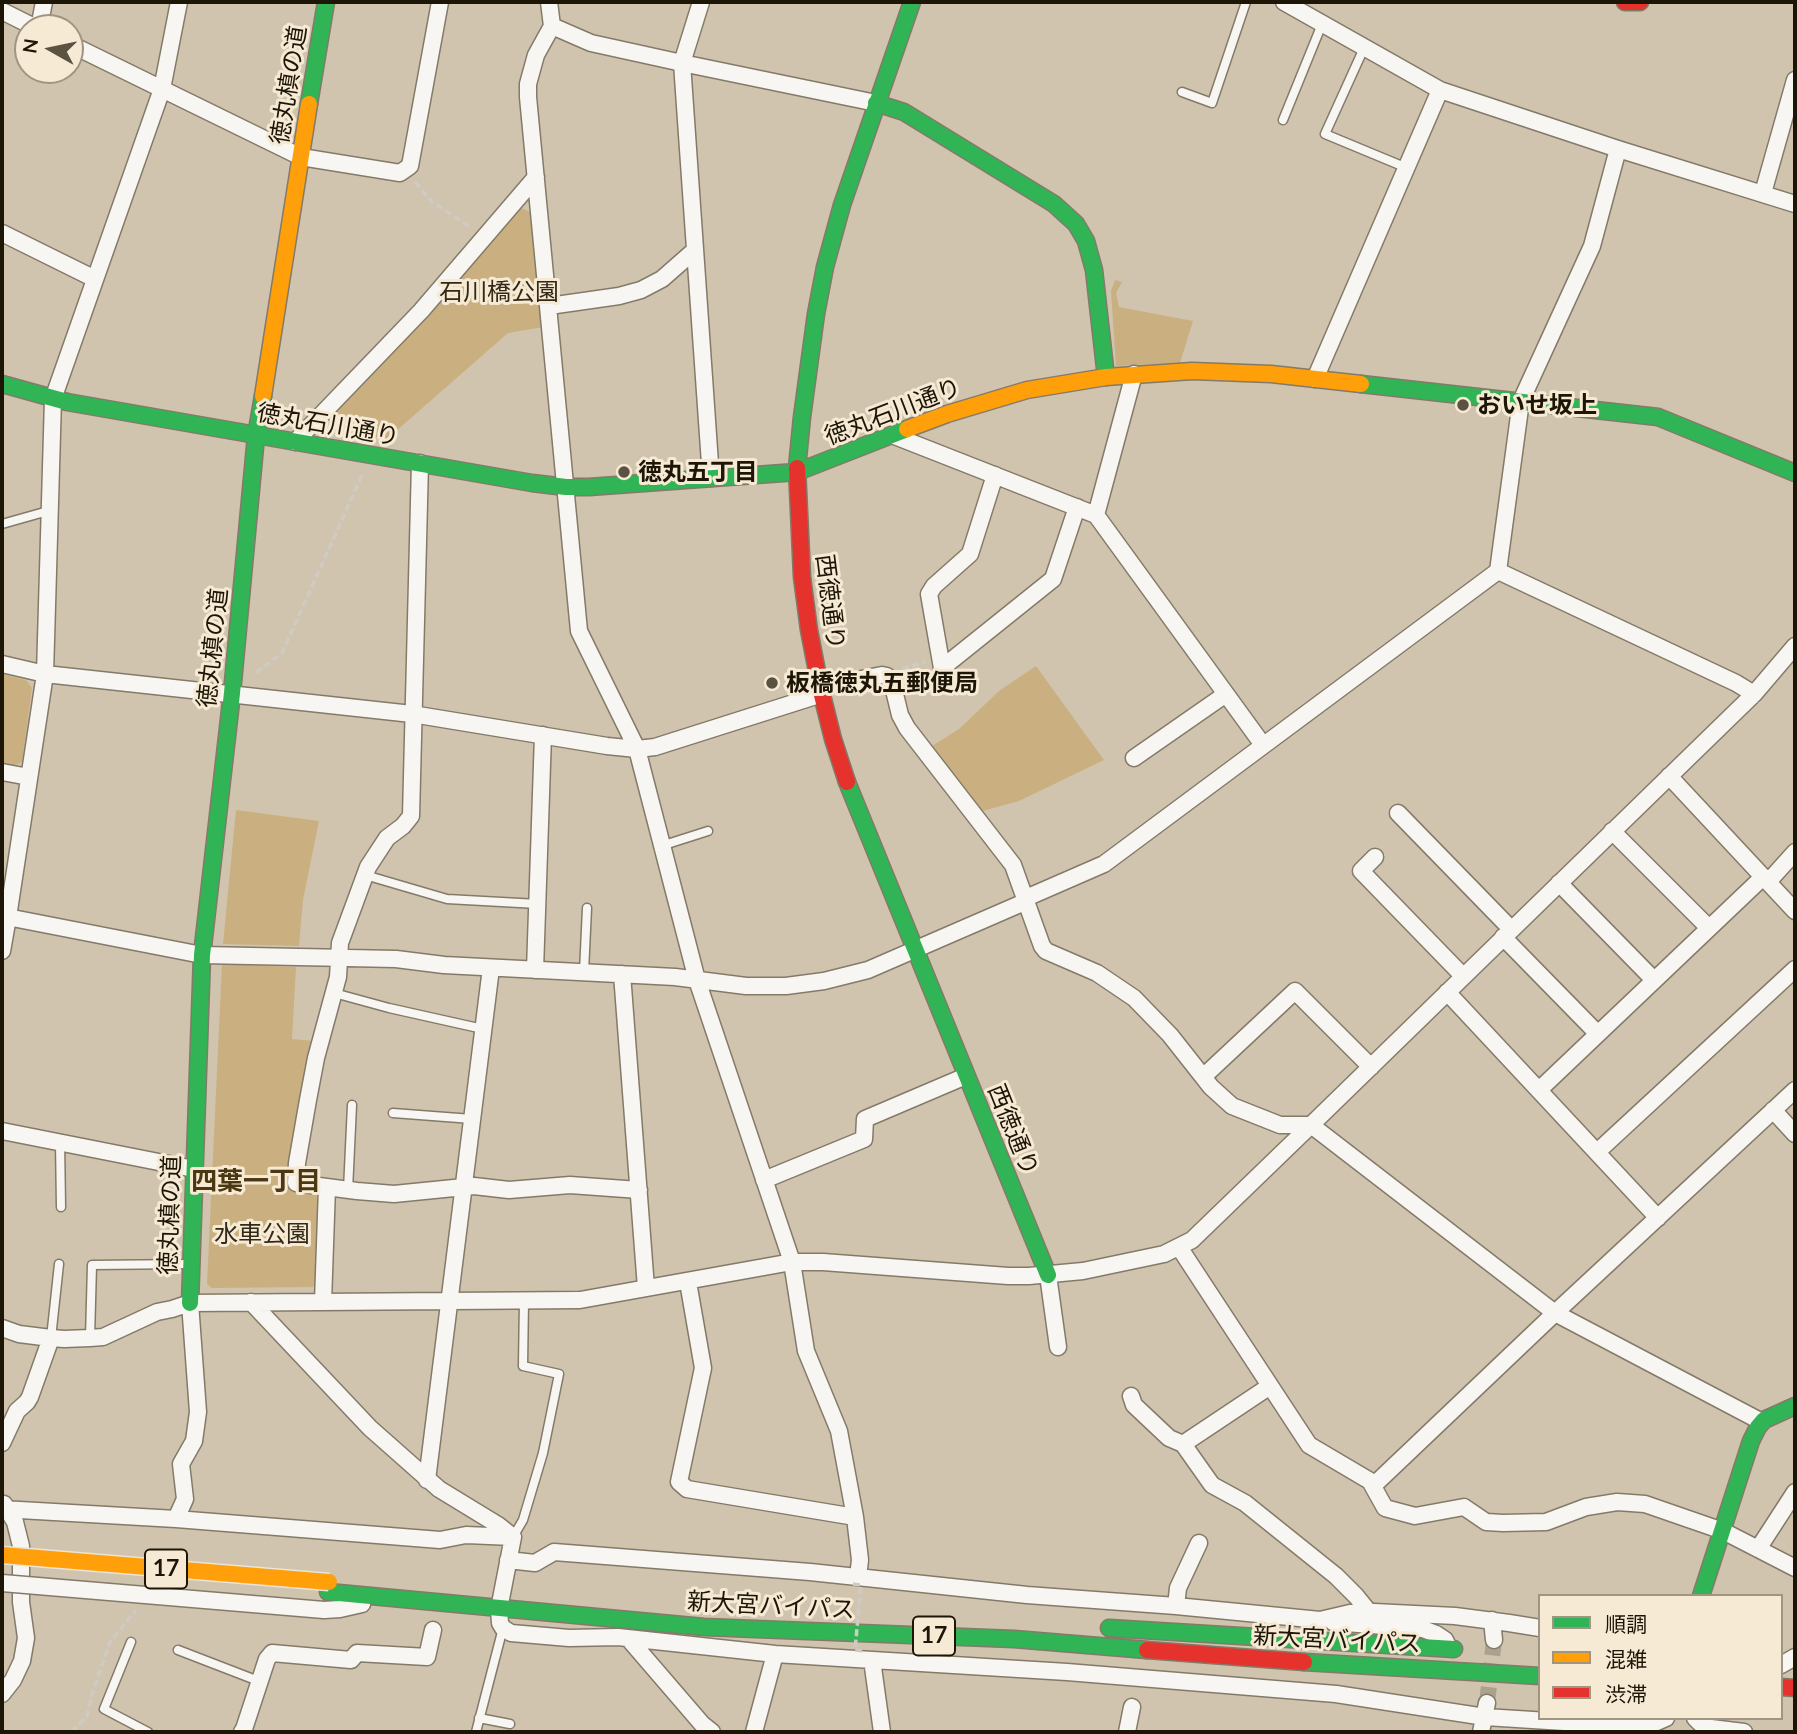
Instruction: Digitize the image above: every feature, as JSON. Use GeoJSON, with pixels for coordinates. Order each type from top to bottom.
{"type":"FeatureCollection","features":[{"type":"Feature","properties":{"kind":"main road","name":"徳丸槙の道"},"geometry":{"type":"LineString","coordinates":[[190,1303],[202,955],[232,693],[256,436],[326,2]]}},
{"type":"Feature","properties":{"kind":"main road","name":"西徳通り"},"geometry":{"type":"LineString","coordinates":[[912,2],[842,205],[825,267],[808,359],[797,472],[802,577],[821,691],[851,795],[1048,1275]]}},
{"type":"Feature","properties":{"kind":"main road"},"geometry":{"type":"LineString","coordinates":[[1625,2],[1640,2]]}},
{"type":"Feature","properties":{"kind":"main road"},"geometry":{"type":"LineString","coordinates":[[876,103],[904,112],[1054,204],[1076,224],[1086,241],[1094,270],[1106,377]]}},
{"type":"Feature","properties":{"kind":"main road","name":"徳丸石川通り"},"geometry":{"type":"LineString","coordinates":[[2,384],[53,399],[256,436],[566,487],[797,472],[892,435],[1027,390],[1106,377],[1192,371],[1315,379],[1658,417],[1795,473]]}},
{"type":"Feature","properties":{"kind":"main road"},"geometry":{"type":"LineString","coordinates":[[1702,1594],[1751,1441],[1762,1423],[1795,1406]]}},
{"type":"Feature","properties":{"kind":"main road","name":"新大宮バイパス"},"geometry":{"type":"LineString","coordinates":[[2,1555],[501,1602],[704,1627],[1014,1639],[1282,1661],[1538,1676]]}},
{"type":"Feature","properties":{"kind":"main road","name":"新大宮バイパス"},"geometry":{"type":"LineString","coordinates":[[2,1565],[329,1587],[384,1598],[501,1602],[543,1596]]}},
{"type":"Feature","properties":{"kind":"main road","name":"新大宮バイパス"},"geometry":{"type":"LineString","coordinates":[[1094,1627],[1490,1650]]}},
{"type":"Feature","properties":{"kind":"street"},"geometry":{"type":"LineString","coordinates":[[2,950],[5,917],[45,674],[53,399],[162,89],[178,2]]}},
{"type":"Feature","properties":{"kind":"street"},"geometry":{"type":"LineString","coordinates":[[84,51],[301,157],[400,173],[410,166],[440,2]]}},
{"type":"Feature","properties":{"kind":"street"},"geometry":{"type":"LineString","coordinates":[[550,2],[552,26],[536,55],[528,83],[528,97],[579,631],[637,749],[697,980],[792,1262],[806,1351],[839,1431],[860,1560],[856,1581]]}},
{"type":"Feature","properties":{"kind":"street"},"geometry":{"type":"LineString","coordinates":[[701,2],[682,63],[711,478]]}},
{"type":"Feature","properties":{"kind":"street"},"geometry":{"type":"LineString","coordinates":[[1284,2],[1440,90],[1795,204]]}},
{"type":"Feature","properties":{"kind":"street"},"geometry":{"type":"LineString","coordinates":[[552,26],[591,43],[876,103]]}},
{"type":"Feature","properties":{"kind":"street"},"geometry":{"type":"LineString","coordinates":[[1763,193],[1795,80]]}},
{"type":"Feature","properties":{"kind":"street"},"geometry":{"type":"LineString","coordinates":[[1315,379],[1440,90]]}},
{"type":"Feature","properties":{"kind":"street"},"geometry":{"type":"LineString","coordinates":[[5,917],[202,955],[396,960],[491,968],[675,977],[746,986],[786,986],[824,981],[868,970],[1104,864],[1498,570],[1521,401],[1592,246],[1618,149]]}},
{"type":"Feature","properties":{"kind":"street"},"geometry":{"type":"LineString","coordinates":[[295,442],[421,311],[536,177]]}},
{"type":"Feature","properties":{"kind":"street"},"geometry":{"type":"LineString","coordinates":[[2,233],[95,279]]}},
{"type":"Feature","properties":{"kind":"street"},"geometry":{"type":"LineString","coordinates":[[549,306],[619,296],[641,290],[662,279],[695,250]]}},
{"type":"Feature","properties":{"kind":"street"},"geometry":{"type":"LineString","coordinates":[[1096,514],[1134,374]]}},
{"type":"Feature","properties":{"kind":"street"},"geometry":{"type":"LineString","coordinates":[[892,435],[1096,514],[1263,745]]}},
{"type":"Feature","properties":{"kind":"street"},"geometry":{"type":"LineString","coordinates":[[420,463],[411,816],[387,838],[368,867],[340,943],[338,976],[307,1100],[296,1183],[394,1194],[474,1186],[509,1190],[570,1185],[639,1190]]}},
{"type":"Feature","properties":{"kind":"street"},"geometry":{"type":"LineString","coordinates":[[995,475],[970,554],[934,586],[929,594],[933,660],[942,668],[1053,579],[1077,507]]}},
{"type":"Feature","properties":{"kind":"street"},"geometry":{"type":"LineString","coordinates":[[1498,570],[1736,682],[1754,694]]}},
{"type":"Feature","properties":{"kind":"street"},"geometry":{"type":"LineString","coordinates":[[2,1328],[19,1334],[51,1338],[103,1337],[156,1312],[190,1303],[580,1300],[792,1262],[1008,1276],[1048,1275],[1164,1254],[1192,1240],[1754,694],[1795,646]]}},
{"type":"Feature","properties":{"kind":"street"},"geometry":{"type":"LineString","coordinates":[[2,664],[45,674],[412,714],[637,749],[654,747],[821,691],[893,673],[892,682],[900,715],[907,728],[1013,865],[1046,951],[1097,973],[1134,998],[1170,1035],[1211,1087],[1232,1106],[1280,1125],[1311,1125],[1555,1313],[1762,1423]]}},
{"type":"Feature","properties":{"kind":"street"},"geometry":{"type":"LineString","coordinates":[[1134,758],[1226,694]]}},
{"type":"Feature","properties":{"kind":"street"},"geometry":{"type":"LineString","coordinates":[[535,970],[543,736]]}},
{"type":"Feature","properties":{"kind":"street"},"geometry":{"type":"LineString","coordinates":[[2,772],[29,778]]}},
{"type":"Feature","properties":{"kind":"street"},"geometry":{"type":"LineString","coordinates":[[1669,776],[1795,911]]}},
{"type":"Feature","properties":{"kind":"street"},"geometry":{"type":"LineString","coordinates":[[1398,813],[1598,1034]]}},
{"type":"Feature","properties":{"kind":"street"},"geometry":{"type":"LineString","coordinates":[[1612,831],[1709,928]]}},
{"type":"Feature","properties":{"kind":"street"},"geometry":{"type":"LineString","coordinates":[[1539,1090],[1709,928],[1795,852]]}},
{"type":"Feature","properties":{"kind":"street"},"geometry":{"type":"LineString","coordinates":[[1375,857],[1361,871],[1463,976]]}},
{"type":"Feature","properties":{"kind":"street"},"geometry":{"type":"LineString","coordinates":[[1559,883],[1654,980]]}},
{"type":"Feature","properties":{"kind":"street"},"geometry":{"type":"LineString","coordinates":[[427,1480],[491,968]]}},
{"type":"Feature","properties":{"kind":"street"},"geometry":{"type":"LineString","coordinates":[[1597,1152],[1795,969]]}},
{"type":"Feature","properties":{"kind":"street"},"geometry":{"type":"LineString","coordinates":[[622,974],[646,1288]]}},
{"type":"Feature","properties":{"kind":"street"},"geometry":{"type":"LineString","coordinates":[[1203,1077],[1295,991],[1371,1066]]}},
{"type":"Feature","properties":{"kind":"street"},"geometry":{"type":"LineString","coordinates":[[1447,992],[1658,1217]]}},
{"type":"Feature","properties":{"kind":"street"},"geometry":{"type":"LineString","coordinates":[[764,1180],[864,1139],[865,1119],[966,1076]]}},
{"type":"Feature","properties":{"kind":"street"},"geometry":{"type":"LineString","coordinates":[[1373,1486],[1795,1090]]}},
{"type":"Feature","properties":{"kind":"street"},"geometry":{"type":"LineString","coordinates":[[1773,1110],[1795,1134]]}},
{"type":"Feature","properties":{"kind":"street"},"geometry":{"type":"LineString","coordinates":[[2,1131],[194,1169]]}},
{"type":"Feature","properties":{"kind":"street"},"geometry":{"type":"LineString","coordinates":[[323,1302],[327,1187]]}},
{"type":"Feature","properties":{"kind":"street"},"geometry":{"type":"LineString","coordinates":[[1179,1247],[1309,1445],[1370,1481],[1385,1508],[1415,1516],[1464,1507],[1486,1522],[1503,1523],[1546,1522],[1586,1507],[1617,1502],[1645,1504],[1723,1531],[1795,1568]]}},
{"type":"Feature","properties":{"kind":"street","name":"西徳通り"},"geometry":{"type":"LineString","coordinates":[[1048,1275],[1058,1347]]}},
{"type":"Feature","properties":{"kind":"street"},"geometry":{"type":"LineString","coordinates":[[688,1282],[703,1368],[679,1482],[687,1489],[855,1517]]}},
{"type":"Feature","properties":{"kind":"street"},"geometry":{"type":"LineString","coordinates":[[251,1302],[370,1429],[427,1480],[513,1537]]}},
{"type":"Feature","properties":{"kind":"street"},"geometry":{"type":"LineString","coordinates":[[176,1519],[184,1499],[181,1464],[194,1441],[198,1412],[190,1303]]}},
{"type":"Feature","properties":{"kind":"street"},"geometry":{"type":"LineString","coordinates":[[2,1443],[17,1411],[30,1397],[51,1338]]}},
{"type":"Feature","properties":{"kind":"street"},"geometry":{"type":"LineString","coordinates":[[1183,1444],[1270,1386]]}},
{"type":"Feature","properties":{"kind":"street"},"geometry":{"type":"LineString","coordinates":[[1131,1396],[1134,1405],[1169,1438],[1183,1444],[1212,1485],[1245,1503],[1336,1576],[1368,1612]]}},
{"type":"Feature","properties":{"kind":"street"},"geometry":{"type":"LineString","coordinates":[[1758,1549],[1795,1492]]}},
{"type":"Feature","properties":{"kind":"street"},"geometry":{"type":"LineString","coordinates":[[4,1507],[440,1540],[466,1535],[513,1537]]}},
{"type":"Feature","properties":{"kind":"street"},"geometry":{"type":"LineString","coordinates":[[2,1694],[13,1681],[22,1661],[26,1638],[21,1602],[21,1546],[15,1522],[4,1507]]}},
{"type":"Feature","properties":{"kind":"street"},"geometry":{"type":"LineString","coordinates":[[513,1537],[501,1602],[500,1623],[502,1628],[511,1633],[569,1638],[628,1638],[775,1654],[867,1656],[1336,1694],[1557,1727],[1650,1725],[1661,1720]]}},
{"type":"Feature","properties":{"kind":"street"},"geometry":{"type":"LineString","coordinates":[[1176,1606],[1178,1588],[1199,1543]]}},
{"type":"Feature","properties":{"kind":"street"},"geometry":{"type":"LineString","coordinates":[[508,1560],[535,1563],[554,1552],[856,1581],[1423,1629],[1436,1633],[1445,1640],[1450,1649]]}},
{"type":"Feature","properties":{"kind":"street","name":"17"},"geometry":{"type":"LineString","coordinates":[[2,1583],[324,1609],[340,1609],[384,1598]]}},
{"type":"Feature","properties":{"kind":"street"},"geometry":{"type":"LineString","coordinates":[[1320,1620],[1368,1612],[1455,1616],[1538,1629]]}},
{"type":"Feature","properties":{"kind":"street"},"geometry":{"type":"LineString","coordinates":[[1490,1650],[1492,1620]]}},
{"type":"Feature","properties":{"kind":"street"},"geometry":{"type":"LineString","coordinates":[[242,1732],[267,1659],[272,1653],[351,1660],[357,1653],[427,1657],[433,1630]]}},
{"type":"Feature","properties":{"kind":"street"},"geometry":{"type":"LineString","coordinates":[[628,1638],[702,1724],[712,1732]]}},
{"type":"Feature","properties":{"kind":"street"},"geometry":{"type":"LineString","coordinates":[[754,1732],[775,1654]]}},
{"type":"Feature","properties":{"kind":"street"},"geometry":{"type":"LineString","coordinates":[[867,1656],[882,1732]]}},
{"type":"Feature","properties":{"kind":"street"},"geometry":{"type":"LineString","coordinates":[[1127,1732],[1132,1707]]}},
{"type":"Feature","properties":{"kind":"street"},"geometry":{"type":"LineString","coordinates":[[1697,1720],[1712,1728],[1744,1732]]}},
{"type":"Feature","properties":{"kind":"lane"},"geometry":{"type":"LineString","coordinates":[[1182,92],[1212,103],[1246,2]]}},
{"type":"Feature","properties":{"kind":"lane"},"geometry":{"type":"LineString","coordinates":[[1283,120],[1322,24]]}},
{"type":"Feature","properties":{"kind":"lane"},"geometry":{"type":"LineString","coordinates":[[1364,48],[1325,134],[1407,169]]}},
{"type":"Feature","properties":{"kind":"lane"},"geometry":{"type":"LineString","coordinates":[[2,524],[48,511]]}},
{"type":"Feature","properties":{"kind":"lane"},"geometry":{"type":"LineString","coordinates":[[661,846],[708,831]]}},
{"type":"Feature","properties":{"kind":"lane"},"geometry":{"type":"LineString","coordinates":[[365,876],[447,900],[538,904]]}},
{"type":"Feature","properties":{"kind":"lane"},"geometry":{"type":"LineString","coordinates":[[584,972],[587,908]]}},
{"type":"Feature","properties":{"kind":"lane"},"geometry":{"type":"LineString","coordinates":[[334,993],[483,1028]]}},
{"type":"Feature","properties":{"kind":"lane"},"geometry":{"type":"LineString","coordinates":[[348,1190],[352,1105]]}},
{"type":"Feature","properties":{"kind":"lane"},"geometry":{"type":"LineString","coordinates":[[393,1112],[472,1119]]}},
{"type":"Feature","properties":{"kind":"lane"},"geometry":{"type":"LineString","coordinates":[[60,1142],[61,1208]]}},
{"type":"Feature","properties":{"kind":"lane"},"geometry":{"type":"LineString","coordinates":[[51,1338],[59,1264]]}},
{"type":"Feature","properties":{"kind":"lane"},"geometry":{"type":"LineString","coordinates":[[90,1338],[92,1265],[191,1264]]}},
{"type":"Feature","properties":{"kind":"lane"},"geometry":{"type":"LineString","coordinates":[[513,1537],[523,1520],[543,1453],[559,1374],[523,1366],[524,1300]]}},
{"type":"Feature","properties":{"kind":"lane"},"geometry":{"type":"LineString","coordinates":[[476,1732],[502,1628]]}},
{"type":"Feature","properties":{"kind":"lane"},"geometry":{"type":"LineString","coordinates":[[131,1642],[104,1709],[148,1732]]}},
{"type":"Feature","properties":{"kind":"lane"},"geometry":{"type":"LineString","coordinates":[[178,1650],[261,1682]]}},
{"type":"Feature","properties":{"kind":"lane"},"geometry":{"type":"LineString","coordinates":[[480,1718],[510,1724]]}},
{"type":"Feature","properties":{"kind":"path"},"geometry":{"type":"LineString","coordinates":[[412,179],[432,202],[476,230]]}},
{"type":"Feature","properties":{"kind":"path"},"geometry":{"type":"LineString","coordinates":[[252,676],[282,653],[364,470]]}},
{"type":"Feature","properties":{"kind":"path"},"geometry":{"type":"LineString","coordinates":[[893,673],[933,660]]}},
{"type":"Feature","properties":{"kind":"path"},"geometry":{"type":"LineString","coordinates":[[856,1581],[861,1585],[855,1650],[867,1656]]}},
{"type":"Feature","properties":{"kind":"path"},"geometry":{"type":"LineString","coordinates":[[72,1732],[87,1716],[110,1642],[136,1611]]}},
{"type":"Feature","properties":{"kind":"green space","name":"石川橋公園"},"geometry":{"type":"Polygon","coordinates":[[[519,207],[530,212],[543,327],[508,333],[387,439],[332,430],[328,419],[426,318],[519,207]]]}},
{"type":"Feature","properties":{"kind":"green space"},"geometry":{"type":"Polygon","coordinates":[[[1115,280],[1122,282],[1116,293],[1119,307],[1193,321],[1180,363],[1116,366],[1111,291],[1115,280]]]}},
{"type":"Feature","properties":{"kind":"green space"},"geometry":{"type":"Polygon","coordinates":[[[1036,666],[1104,760],[1019,801],[979,812],[929,748],[959,729],[999,691],[1036,666]]]}},
{"type":"Feature","properties":{"kind":"green space"},"geometry":{"type":"Polygon","coordinates":[[[2,674],[26,680],[32,688],[22,762],[12,767],[2,765],[2,674]]]}},
{"type":"Feature","properties":{"kind":"green space"},"geometry":{"type":"Polygon","coordinates":[[[236,810],[319,821],[303,900],[299,946],[223,944],[236,810]]]}},
{"type":"Feature","properties":{"kind":"green space","name":"水車公園"},"geometry":{"type":"Polygon","coordinates":[[[222,964],[296,967],[292,1039],[314,1041],[303,1078],[287,1187],[310,1190],[319,1200],[318,1282],[313,1287],[212,1288],[207,1284],[222,964]]]}},
{"type":"Feature","properties":{"kind":"tunnel"},"geometry":{"type":"LineString","coordinates":[[1487,1703],[1494,1640]]}},
{"type":"Feature","properties":{"kind":"traffic: fast"},"geometry":{"type":"LineString","coordinates":[[309,104],[326,2]]}},
{"type":"Feature","properties":{"kind":"traffic: fast"},"geometry":{"type":"LineString","coordinates":[[797,468],[816,314],[825,267],[842,205],[912,2]]}},
{"type":"Feature","properties":{"kind":"traffic: fast"},"geometry":{"type":"LineString","coordinates":[[876,103],[904,112],[1054,204],[1076,224],[1086,241],[1094,270],[1106,377]]}},
{"type":"Feature","properties":{"kind":"traffic: fast"},"geometry":{"type":"LineString","coordinates":[[2,384],[67,402],[566,487],[797,472],[907,429]]}},
{"type":"Feature","properties":{"kind":"traffic: fast"},"geometry":{"type":"LineString","coordinates":[[1361,384],[1658,417],[1795,473]]}},
{"type":"Feature","properties":{"kind":"traffic: fast"},"geometry":{"type":"LineString","coordinates":[[190,1303],[202,955],[232,693],[256,436],[263,396]]}},
{"type":"Feature","properties":{"kind":"traffic: fast"},"geometry":{"type":"LineString","coordinates":[[847,782],[1048,1275]]}},
{"type":"Feature","properties":{"kind":"traffic: fast"},"geometry":{"type":"LineString","coordinates":[[1702,1594],[1751,1441],[1764,1420],[1795,1406]]}},
{"type":"Feature","properties":{"kind":"traffic: fast"},"geometry":{"type":"LineString","coordinates":[[328,1592],[704,1627],[1014,1639],[1147,1650]]}},
{"type":"Feature","properties":{"kind":"traffic: fast"},"geometry":{"type":"LineString","coordinates":[[1109,1628],[1454,1649]]}},
{"type":"Feature","properties":{"kind":"traffic: fast"},"geometry":{"type":"LineString","coordinates":[[1304,1662],[1538,1676]]}},
{"type":"Feature","properties":{"kind":"traffic: slow"},"geometry":{"type":"LineString","coordinates":[[263,396],[309,104]]}},
{"type":"Feature","properties":{"kind":"traffic: slow"},"geometry":{"type":"LineString","coordinates":[[907,429],[1027,390],[1106,377],[1192,371],[1271,374],[1361,384]]}},
{"type":"Feature","properties":{"kind":"traffic: slow"},"geometry":{"type":"LineString","coordinates":[[2,1555],[329,1582]]}},
{"type":"Feature","properties":{"kind":"traffic: jam"},"geometry":{"type":"LineString","coordinates":[[1625,2],[1640,2]]}},
{"type":"Feature","properties":{"kind":"traffic: jam"},"geometry":{"type":"LineString","coordinates":[[797,468],[802,577],[809,630],[820,687],[847,782]]}},
{"type":"Feature","properties":{"kind":"traffic: jam"},"geometry":{"type":"LineString","coordinates":[[1147,1650],[1304,1662]]}},
{"type":"Feature","properties":{"kind":"traffic: jam"},"geometry":{"type":"LineString","coordinates":[[1783,1687],[1795,1688]]}},
{"type":"Feature","properties":{"kind":"place","name":"おいせ坂上"},"geometry":{"type":"Point","coordinates":[1463,405]}},
{"type":"Feature","properties":{"kind":"place","name":"徳丸五丁目"},"geometry":{"type":"Point","coordinates":[624,472]}},
{"type":"Feature","properties":{"kind":"place","name":"板橋徳丸五郵便局"},"geometry":{"type":"Point","coordinates":[772,683]}},
{"type":"Feature","properties":{"kind":"district","name":"四葉一丁目"},"geometry":{"type":"Point","coordinates":[256,1182]}}]}
